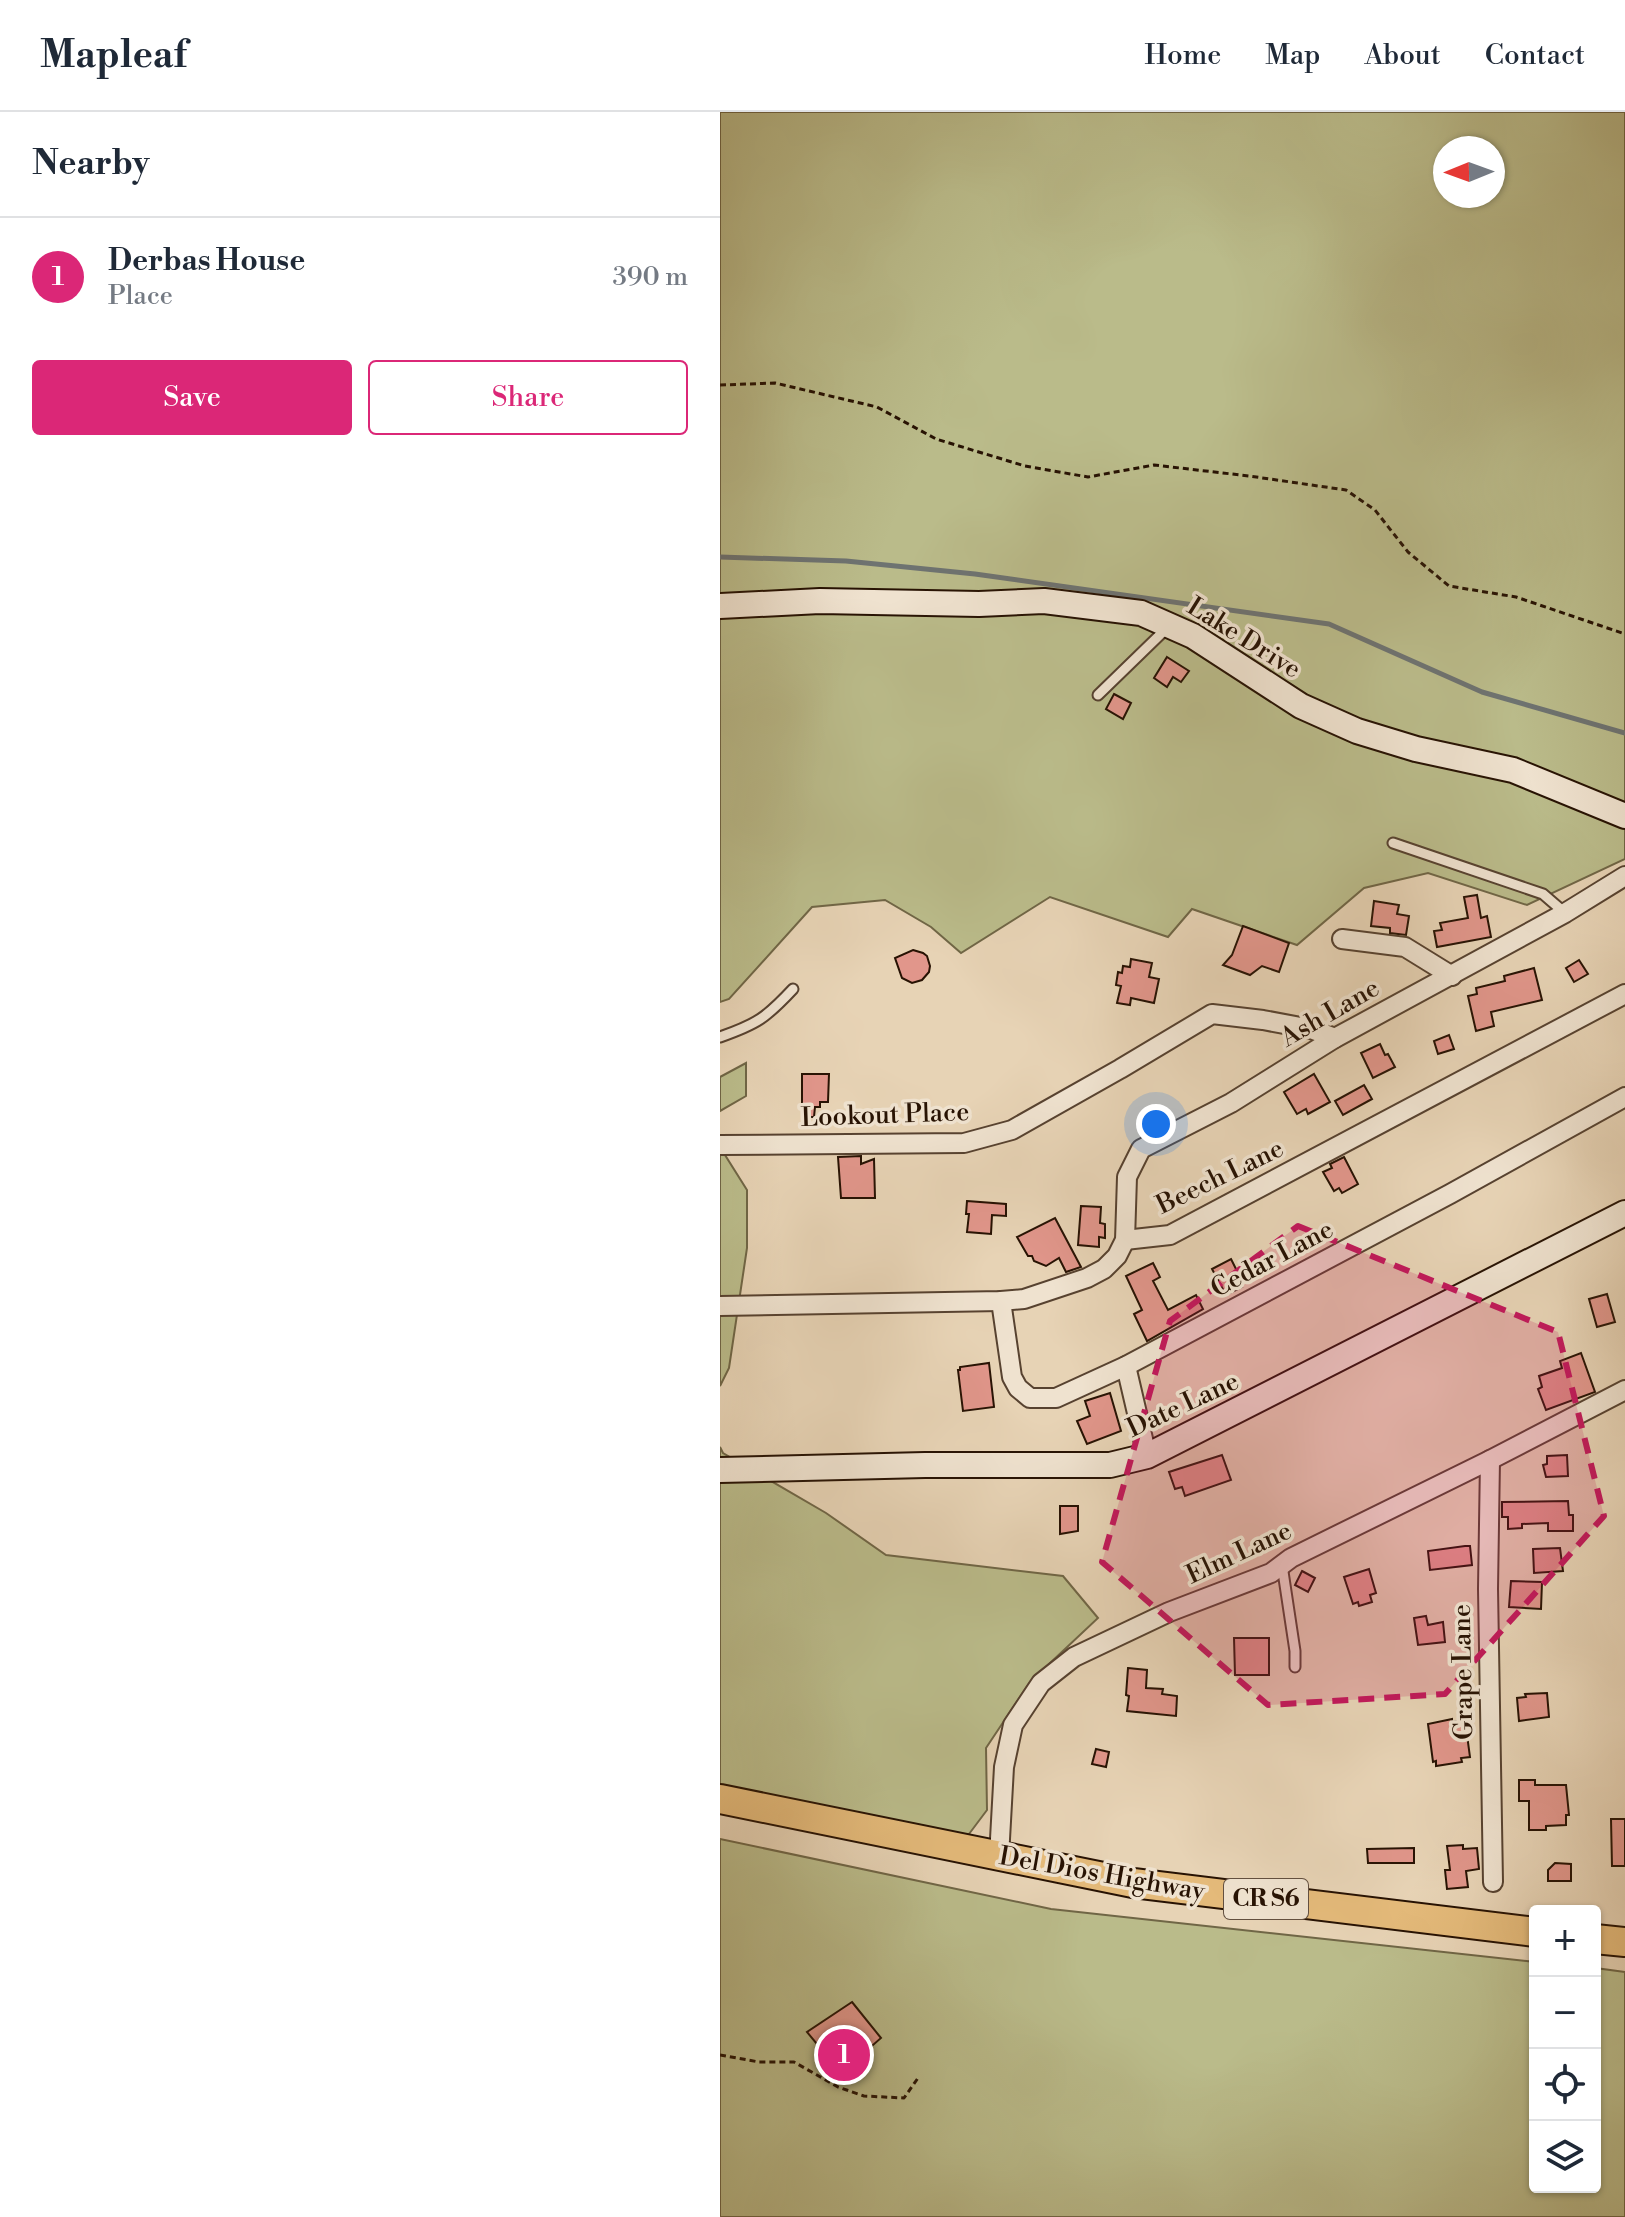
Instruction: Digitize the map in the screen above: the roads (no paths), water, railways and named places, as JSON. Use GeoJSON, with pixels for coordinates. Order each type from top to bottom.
{"type":"FeatureCollection","features":[{"type":"Feature","properties":{"kind":"main road","name":"Del Dios Highway"},"geometry":{"type":"LineString","coordinates":[[720,1799],[1133,1883],[1529,1931]]}},
{"type":"Feature","properties":{"kind":"main road"},"geometry":{"type":"LineString","coordinates":[[1601,1940],[1625,1942]]}},
{"type":"Feature","properties":{"kind":"street","name":"Lake Drive"},"geometry":{"type":"LineString","coordinates":[[720,606],[820,601],[979,604],[1044,601],[1141,613],[1193,636],[1301,706],[1357,731],[1416,749],[1513,770],[1625,816]]}},
{"type":"Feature","properties":{"kind":"street","name":"Ash Lane"},"geometry":{"type":"LineString","coordinates":[[1125,1240],[1127,1177],[1141,1149],[1231,1103],[1335,1038],[1565,913],[1625,876]]}},
{"type":"Feature","properties":{"kind":"street"},"geometry":{"type":"LineString","coordinates":[[1342,939],[1405,947],[1452,976]]}},
{"type":"Feature","properties":{"kind":"street","name":"Beech Lane"},"geometry":{"type":"LineString","coordinates":[[1125,1240],[1170,1235],[1625,994]]}},
{"type":"Feature","properties":{"kind":"street","name":"Lookout Place"},"geometry":{"type":"LineString","coordinates":[[720,1145],[964,1143],[1012,1130],[1212,1014],[1299,1026],[1335,1038]]}},
{"type":"Feature","properties":{"kind":"street","name":"Cedar Lane"},"geometry":{"type":"LineString","coordinates":[[1001,1301],[1012,1377],[1018,1388],[1030,1398],[1056,1398],[1126,1366],[1625,1097]]}},
{"type":"Feature","properties":{"kind":"street","name":"Date Lane"},"geometry":{"type":"LineString","coordinates":[[720,1470],[1110,1465],[1147,1456],[1625,1213]]}},
{"type":"Feature","properties":{"kind":"street"},"geometry":{"type":"LineString","coordinates":[[720,1306],[1024,1299],[1087,1278],[1104,1269],[1117,1256],[1125,1240]]}},
{"type":"Feature","properties":{"kind":"street"},"geometry":{"type":"LineString","coordinates":[[1126,1366],[1147,1456]]}},
{"type":"Feature","properties":{"kind":"street","name":"Elm Lane"},"geometry":{"type":"LineString","coordinates":[[999,1857],[1004,1767],[1013,1725],[1041,1683],[1074,1657],[1169,1612],[1271,1573],[1291,1558],[1625,1390]]}},
{"type":"Feature","properties":{"kind":"street","name":"Grape Lane"},"geometry":{"type":"LineString","coordinates":[[1490,1460],[1488,1589],[1493,1882]]}},
{"type":"Feature","properties":{"kind":"lane"},"geometry":{"type":"LineString","coordinates":[[1098,695],[1171,625]]}},
{"type":"Feature","properties":{"kind":"lane"},"geometry":{"type":"LineString","coordinates":[[1393,843],[1543,894],[1565,913]]}},
{"type":"Feature","properties":{"kind":"lane"},"geometry":{"type":"LineString","coordinates":[[720,1037],[757,1023],[793,989]]}},
{"type":"Feature","properties":{"kind":"lane"},"geometry":{"type":"LineString","coordinates":[[1282,1565],[1295,1667]]}},
{"type":"Feature","properties":{"kind":"waterway"},"geometry":{"type":"LineString","coordinates":[[720,557],[846,561],[975,574],[1329,624],[1482,692],[1625,733]]}},
{"type":"Feature","properties":{"kind":"place","name":"Derbas House"},"geometry":{"type":"Point","coordinates":[844,2055]}}]}
